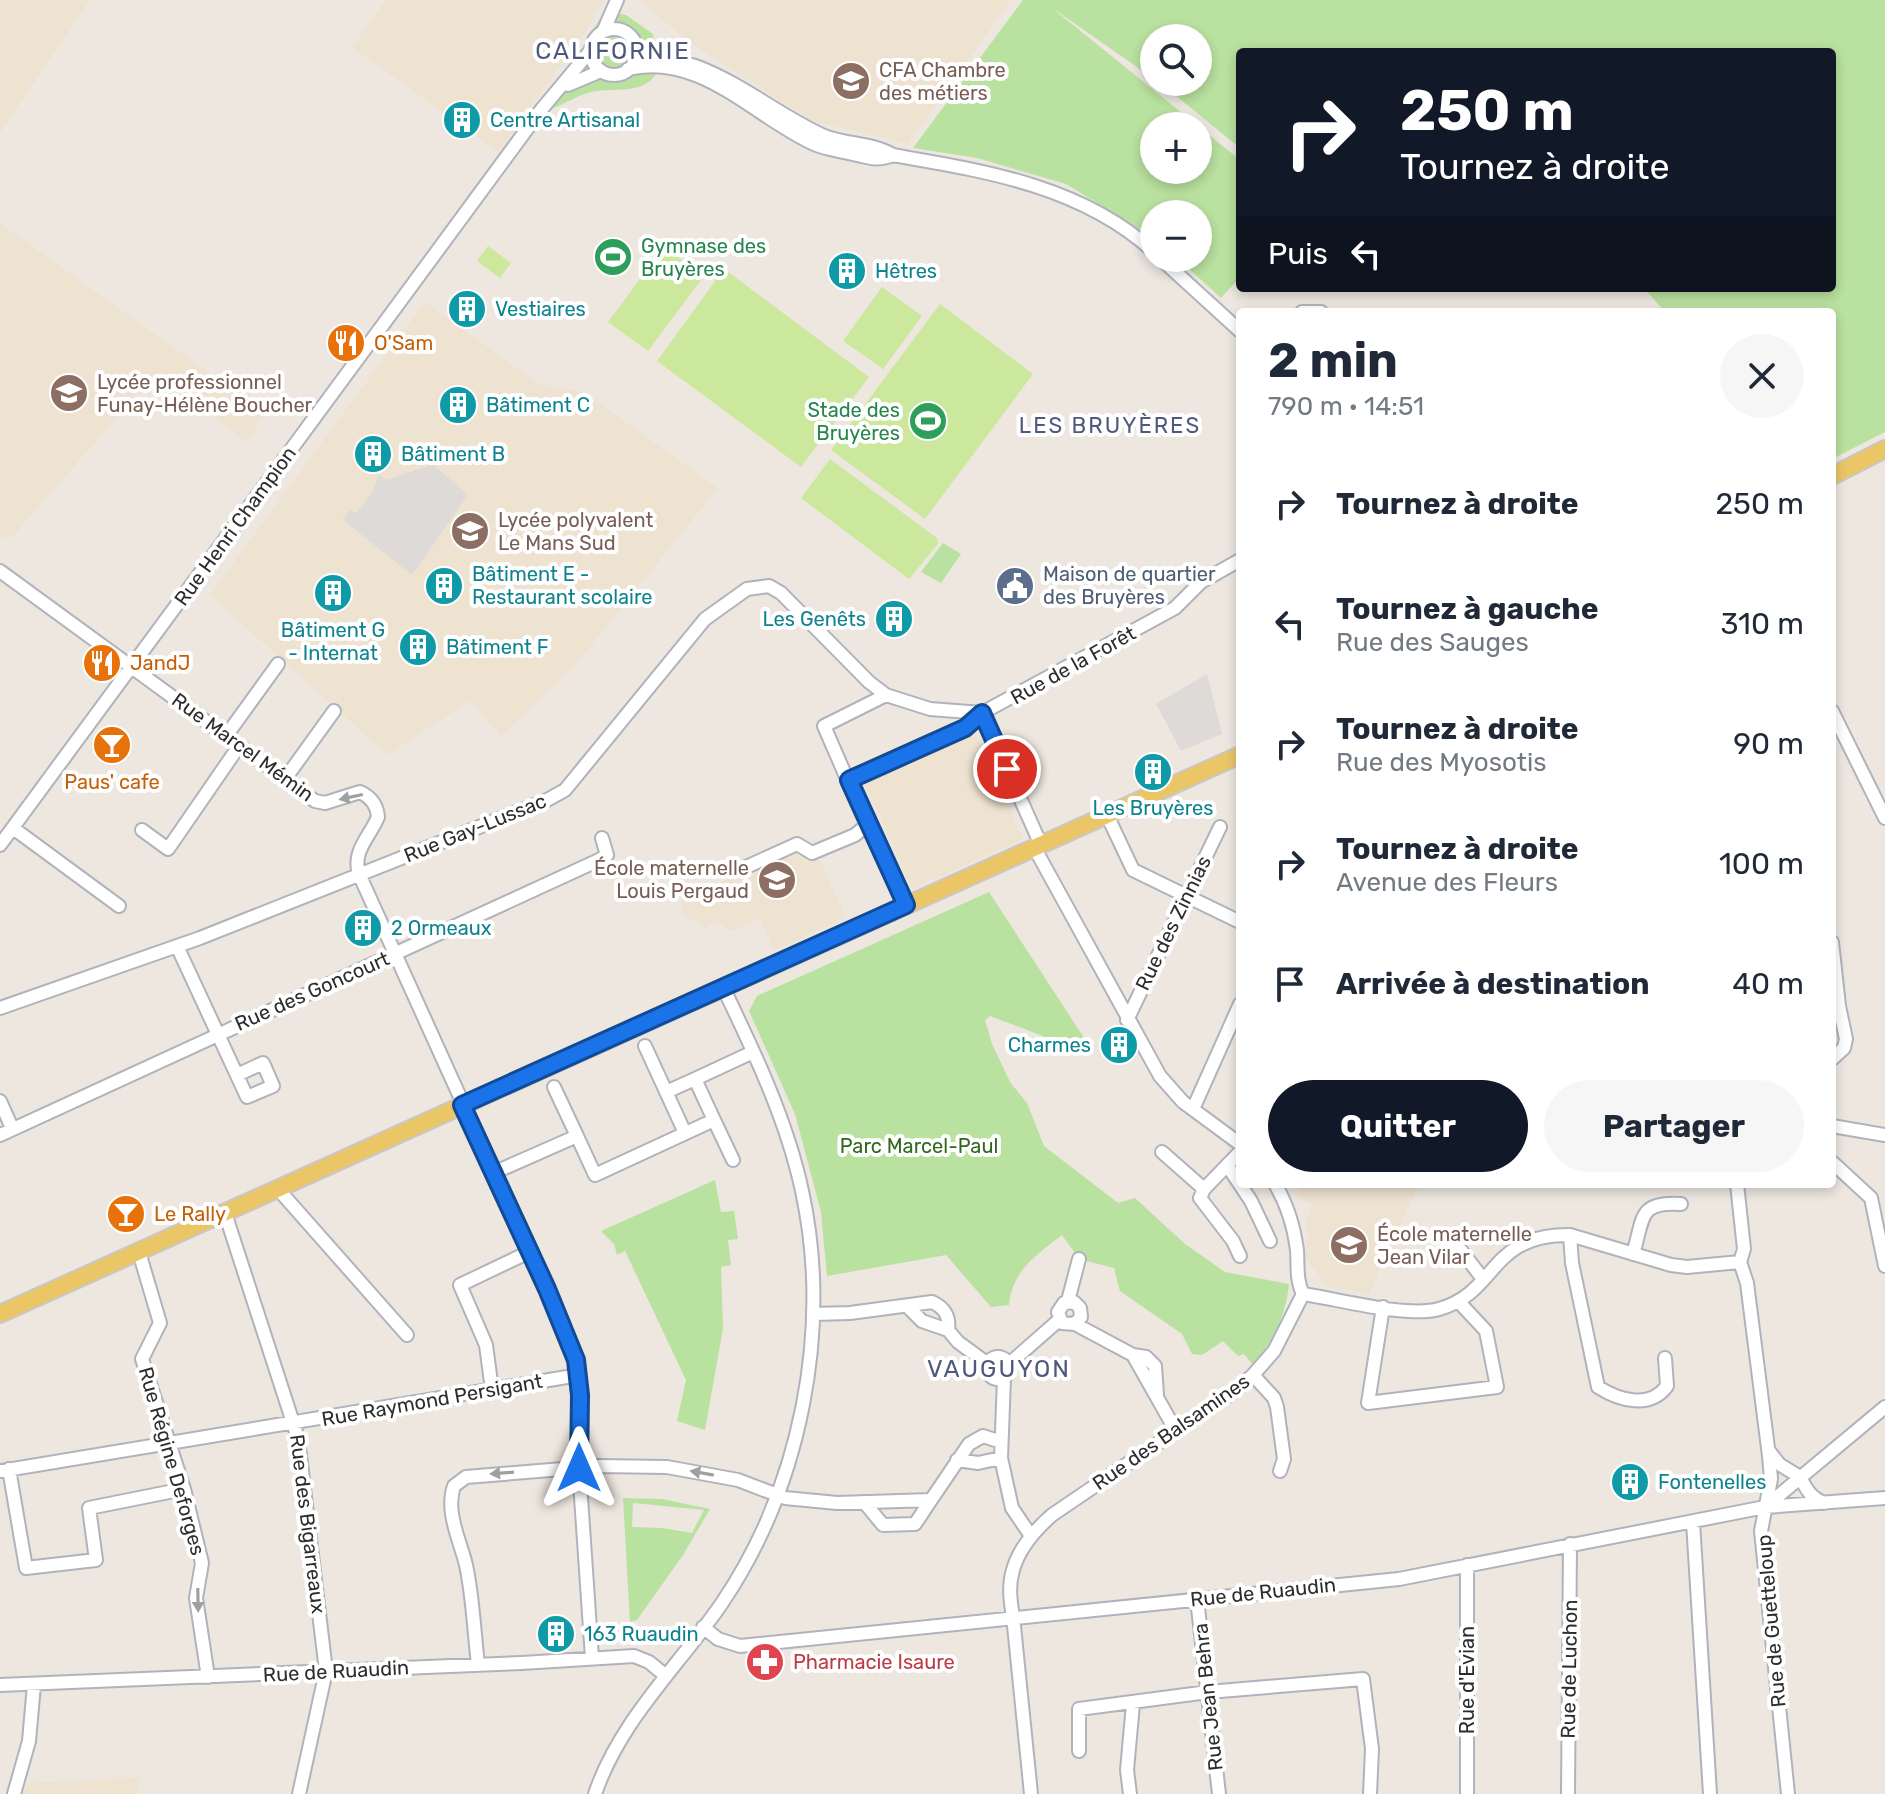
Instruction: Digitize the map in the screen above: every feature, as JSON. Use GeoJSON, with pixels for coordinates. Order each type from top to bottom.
{"type":"FeatureCollection","features":[{"type":"Feature","properties":{"kind":"main road"},"geometry":{"type":"LineString","coordinates":[[1836,474],[1885,449]]}},
{"type":"Feature","properties":{"kind":"main road"},"geometry":{"type":"LineString","coordinates":[[0,1314],[1236,757]]}},
{"type":"Feature","properties":{"kind":"street"},"geometry":{"type":"LineString","coordinates":[[619,0],[623,31],[640,50],[692,64],[718,75],[823,135],[882,149],[893,155],[1021,180],[1074,201],[1140,242]]}},
{"type":"Feature","properties":{"kind":"street"},"geometry":{"type":"LineString","coordinates":[[619,0],[591,50],[593,61],[601,71],[616,74],[628,69],[665,67],[693,74],[732,93],[816,145],[881,160],[893,155]]}},
{"type":"Feature","properties":{"kind":"street"},"geometry":{"type":"LineString","coordinates":[[603,32],[613,29],[623,31]]}},
{"type":"Feature","properties":{"kind":"street"},"geometry":{"type":"LineString","coordinates":[[628,69],[635,58],[635,44]]}},
{"type":"Feature","properties":{"kind":"street","name":"Rue Henri Champion"},"geometry":{"type":"LineString","coordinates":[[0,845],[557,91],[591,50]]}},
{"type":"Feature","properties":{"kind":"street","name":"Rue Henri Champion"},"geometry":{"type":"LineString","coordinates":[[557,91],[601,71]]}},
{"type":"Feature","properties":{"kind":"street"},"geometry":{"type":"LineString","coordinates":[[1175,272],[1236,327]]}},
{"type":"Feature","properties":{"kind":"street","name":"Rue de la Forêt"},"geometry":{"type":"LineString","coordinates":[[849,780],[965,728],[982,713],[1175,608],[1201,582],[1236,562]]}},
{"type":"Feature","properties":{"kind":"street","name":"Rue Marcel Mémin"},"geometry":{"type":"LineString","coordinates":[[0,571],[315,801],[325,803],[360,792],[372,801],[378,817],[357,853],[359,874]]}},
{"type":"Feature","properties":{"kind":"street","name":"Rue Gay-Lussac"},"geometry":{"type":"LineString","coordinates":[[0,1008],[177,946],[547,800],[565,790],[705,619],[747,589],[769,586],[781,593],[869,682],[886,695],[930,709],[982,713]]}},
{"type":"Feature","properties":{"kind":"street"},"geometry":{"type":"LineString","coordinates":[[226,736],[278,664]]}},
{"type":"Feature","properties":{"kind":"street"},"geometry":{"type":"LineString","coordinates":[[886,695],[824,726],[906,905]]}},
{"type":"Feature","properties":{"kind":"street"},"geometry":{"type":"LineString","coordinates":[[285,779],[334,711]]}},
{"type":"Feature","properties":{"kind":"street"},"geometry":{"type":"LineString","coordinates":[[982,713],[1038,846],[1127,1020],[1160,1076],[1176,1095],[1236,1141]]}},
{"type":"Feature","properties":{"kind":"street"},"geometry":{"type":"LineString","coordinates":[[1836,719],[1881,812]]}},
{"type":"Feature","properties":{"kind":"street"},"geometry":{"type":"LineString","coordinates":[[142,830],[168,849],[239,746]]}},
{"type":"Feature","properties":{"kind":"street"},"geometry":{"type":"LineString","coordinates":[[1107,815],[1133,870],[1236,920]]}},
{"type":"Feature","properties":{"kind":"street"},"geometry":{"type":"LineString","coordinates":[[744,868],[797,844],[812,853],[855,835],[867,825]]}},
{"type":"Feature","properties":{"kind":"street","name":"Rue des Zinnias"},"geometry":{"type":"LineString","coordinates":[[1127,1020],[1220,827]]}},
{"type":"Feature","properties":{"kind":"street"},"geometry":{"type":"LineString","coordinates":[[13,828],[119,906]]}},
{"type":"Feature","properties":{"kind":"street","name":"Rue des Goncourt"},"geometry":{"type":"LineString","coordinates":[[0,1135],[599,860],[607,855],[602,838]]}},
{"type":"Feature","properties":{"kind":"street"},"geometry":{"type":"LineString","coordinates":[[359,874],[576,1360],[579,1375],[579,1468],[592,1658]]}},
{"type":"Feature","properties":{"kind":"street"},"geometry":{"type":"LineString","coordinates":[[177,946],[237,1075]]}},
{"type":"Feature","properties":{"kind":"street"},"geometry":{"type":"LineString","coordinates":[[1836,979],[1846,1039],[1844,1048],[1836,1055]]}},
{"type":"Feature","properties":{"kind":"street"},"geometry":{"type":"LineString","coordinates":[[595,1794],[621,1739],[735,1582],[777,1495],[803,1401],[813,1314],[811,1253],[802,1192],[779,1114],[723,987]]}},
{"type":"Feature","properties":{"kind":"street"},"geometry":{"type":"LineString","coordinates":[[1193,1109],[1236,1013]]}},
{"type":"Feature","properties":{"kind":"street"},"geometry":{"type":"LineString","coordinates":[[645,1046],[685,1133]]}},
{"type":"Feature","properties":{"kind":"street"},"geometry":{"type":"LineString","coordinates":[[666,1092],[753,1052]]}},
{"type":"Feature","properties":{"kind":"street"},"geometry":{"type":"LineString","coordinates":[[695,1079],[733,1160]]}},
{"type":"Feature","properties":{"kind":"street"},"geometry":{"type":"LineString","coordinates":[[554,1087],[595,1175],[714,1120]]}},
{"type":"Feature","properties":{"kind":"street"},"geometry":{"type":"LineString","coordinates":[[0,1101],[12,1128]]}},
{"type":"Feature","properties":{"kind":"street"},"geometry":{"type":"LineString","coordinates":[[1836,1127],[1885,1135]]}},
{"type":"Feature","properties":{"kind":"street"},"geometry":{"type":"LineString","coordinates":[[493,1173],[577,1136]]}},
{"type":"Feature","properties":{"kind":"street"},"geometry":{"type":"LineString","coordinates":[[1162,1152],[1204,1189]]}},
{"type":"Feature","properties":{"kind":"street"},"geometry":{"type":"LineString","coordinates":[[1236,1156],[1204,1189],[1200,1198],[1233,1241],[1240,1256]]}},
{"type":"Feature","properties":{"kind":"street"},"geometry":{"type":"LineString","coordinates":[[1227,1165],[1236,1178]]}},
{"type":"Feature","properties":{"kind":"street"},"geometry":{"type":"LineString","coordinates":[[1836,1166],[1871,1198],[1885,1266]]}},
{"type":"Feature","properties":{"kind":"street"},"geometry":{"type":"LineString","coordinates":[[1242,1188],[1270,1241]]}},
{"type":"Feature","properties":{"kind":"street"},"geometry":{"type":"LineString","coordinates":[[1277,1188],[1291,1219],[1299,1286],[1303,1294],[1383,1307],[1430,1311],[1458,1301],[1504,1256],[1523,1242],[1543,1236],[1570,1235],[1687,1267],[1740,1262]]}},
{"type":"Feature","properties":{"kind":"street"},"geometry":{"type":"LineString","coordinates":[[1737,1188],[1744,1249],[1740,1262],[1747,1283],[1771,1479],[1765,1507]]}},
{"type":"Feature","properties":{"kind":"street"},"geometry":{"type":"LineString","coordinates":[[278,1189],[407,1335]]}},
{"type":"Feature","properties":{"kind":"street"},"geometry":{"type":"LineString","coordinates":[[1633,1254],[1650,1207],[1660,1203],[1681,1204]]}},
{"type":"Feature","properties":{"kind":"street","name":"Rue des Bigarreaux"},"geometry":{"type":"LineString","coordinates":[[225,1213],[295,1423],[326,1671],[299,1794]]}},
{"type":"Feature","properties":{"kind":"street"},"geometry":{"type":"LineString","coordinates":[[1570,1235],[1572,1263],[1598,1387],[1608,1393],[1636,1400],[1655,1399],[1667,1386],[1665,1358]]}},
{"type":"Feature","properties":{"kind":"street"},"geometry":{"type":"LineString","coordinates":[[1450,1236],[1483,1279]]}},
{"type":"Feature","properties":{"kind":"street","name":"Rue Régine Deforges"},"geometry":{"type":"LineString","coordinates":[[139,1252],[160,1323],[142,1359],[184,1489],[202,1563],[196,1598],[208,1677]]}},
{"type":"Feature","properties":{"kind":"street"},"geometry":{"type":"LineString","coordinates":[[492,1390],[486,1345],[460,1285],[529,1252]]}},
{"type":"Feature","properties":{"kind":"street"},"geometry":{"type":"LineString","coordinates":[[1009,1364],[1059,1320],[1059,1308],[1068,1301],[1079,1259]]}},
{"type":"Feature","properties":{"kind":"street","name":"Rue des Balsamines"},"geometry":{"type":"LineString","coordinates":[[1031,1794],[1009,1599],[1013,1571],[1031,1536],[1052,1515],[1236,1390],[1253,1375],[1274,1351],[1303,1294]]}},
{"type":"Feature","properties":{"kind":"street"},"geometry":{"type":"LineString","coordinates":[[1068,1301],[1080,1308],[1081,1317],[1075,1324]]}},
{"type":"Feature","properties":{"kind":"street"},"geometry":{"type":"LineString","coordinates":[[1383,1307],[1368,1403],[1497,1387],[1486,1331],[1458,1301]]}},
{"type":"Feature","properties":{"kind":"street"},"geometry":{"type":"LineString","coordinates":[[813,1314],[908,1307],[932,1302],[939,1305],[949,1320],[948,1330]]}},
{"type":"Feature","properties":{"kind":"street"},"geometry":{"type":"LineString","coordinates":[[908,1307],[922,1321],[948,1330],[958,1342],[988,1364],[990,1376],[1004,1378]]}},
{"type":"Feature","properties":{"kind":"street"},"geometry":{"type":"LineString","coordinates":[[1059,1320],[1066,1325],[1075,1324],[1133,1355],[1146,1357],[1155,1366],[1157,1395],[1176,1431]]}},
{"type":"Feature","properties":{"kind":"street"},"geometry":{"type":"LineString","coordinates":[[988,1364],[998,1357],[1009,1364],[1009,1372],[1004,1378],[1001,1458],[1012,1508],[1031,1536]]}},
{"type":"Feature","properties":{"kind":"street","name":"Rue Raymond Persigant"},"geometry":{"type":"LineString","coordinates":[[5,1470],[579,1375]]}},
{"type":"Feature","properties":{"kind":"street"},"geometry":{"type":"LineString","coordinates":[[1253,1375],[1274,1398],[1277,1407],[1284,1459],[1280,1471]]}},
{"type":"Feature","properties":{"kind":"street","name":"Rue de Guetteloup"},"geometry":{"type":"LineString","coordinates":[[1788,1794],[1761,1531],[1765,1507],[1885,1407]]}},
{"type":"Feature","properties":{"kind":"street"},"geometry":{"type":"LineString","coordinates":[[864,1502],[883,1525],[915,1524],[969,1444],[983,1436],[1001,1442]]}},
{"type":"Feature","properties":{"kind":"street"},"geometry":{"type":"LineString","coordinates":[[1768,1450],[1779,1464],[1800,1477],[1815,1499],[1824,1503]]}},
{"type":"Feature","properties":{"kind":"street"},"geometry":{"type":"LineString","coordinates":[[957,1460],[978,1463],[1001,1458]]}},
{"type":"Feature","properties":{"kind":"street"},"geometry":{"type":"LineString","coordinates":[[478,1664],[466,1566],[454,1525],[451,1498],[454,1486],[462,1479],[474,1475],[579,1468],[667,1467],[738,1480],[777,1495],[837,1503],[931,1500]]}},
{"type":"Feature","properties":{"kind":"street"},"geometry":{"type":"LineString","coordinates":[[5,1470],[26,1568],[96,1560],[89,1508],[184,1489]]}},
{"type":"Feature","properties":{"kind":"street","name":"Rue de Ruaudin"},"geometry":{"type":"LineString","coordinates":[[703,1627],[718,1639],[740,1646],[1399,1579],[1765,1507],[1885,1498]]}},
{"type":"Feature","properties":{"kind":"street"},"geometry":{"type":"LineString","coordinates":[[1693,1522],[1710,1794]]}},
{"type":"Feature","properties":{"kind":"street","name":"Rue de Luchon"},"geometry":{"type":"LineString","coordinates":[[1568,1794],[1570,1544]]}},
{"type":"Feature","properties":{"kind":"street","name":"Rue d'Evian"},"geometry":{"type":"LineString","coordinates":[[1467,1565],[1467,1794]]}},
{"type":"Feature","properties":{"kind":"street","name":"Rue Jean Behra"},"geometry":{"type":"LineString","coordinates":[[1197,1599],[1219,1794]]}},
{"type":"Feature","properties":{"kind":"street","name":"Rue de Ruaudin"},"geometry":{"type":"LineString","coordinates":[[0,1685],[634,1656],[649,1662],[666,1676]]}},
{"type":"Feature","properties":{"kind":"street"},"geometry":{"type":"LineString","coordinates":[[1079,1751],[1079,1709],[1208,1692],[1363,1679],[1372,1749],[1370,1794]]}},
{"type":"Feature","properties":{"kind":"street"},"geometry":{"type":"LineString","coordinates":[[14,1794],[29,1741],[34,1685]]}},
{"type":"Feature","properties":{"kind":"street"},"geometry":{"type":"LineString","coordinates":[[1130,1794],[1127,1770],[1133,1704]]}},
{"type":"Feature","properties":{"kind":"shaded area"},"geometry":{"type":"Polygon","coordinates":[[[0,0],[90,0],[0,133],[0,0]]]}},
{"type":"Feature","properties":{"kind":"shaded area"},"geometry":{"type":"Polygon","coordinates":[[[386,0],[603,0],[590,24],[498,152],[352,47],[386,0]]]}},
{"type":"Feature","properties":{"kind":"shaded area","name":"CFA Chambre des métiers"},"geometry":{"type":"Polygon","coordinates":[[[639,0],[1011,0],[908,144],[812,121],[688,41],[639,0]]]}},
{"type":"Feature","properties":{"kind":"shaded area","name":"Lycée professionnel Funay-Hélène Boucher"},"geometry":{"type":"Polygon","coordinates":[[[0,223],[265,413],[247,442],[156,373],[14,535],[8,538],[0,536],[0,223]]]}},
{"type":"Feature","properties":{"kind":"shaded area","name":"Lycée polyvalent Le Mans Sud"},"geometry":{"type":"Polygon","coordinates":[[[425,302],[536,382],[588,395],[718,488],[573,668],[501,736],[470,701],[387,755],[210,595],[425,302]]]}},
{"type":"Feature","properties":{"kind":"shaded area"},"geometry":{"type":"Polygon","coordinates":[[[433,464],[468,495],[412,575],[343,520],[350,510],[356,513],[370,496],[379,475],[386,480],[433,464]]]}},
{"type":"Feature","properties":{"kind":"shaded area"},"geometry":{"type":"Polygon","coordinates":[[[1207,674],[1222,734],[1181,751],[1156,704],[1207,674]]]}},
{"type":"Feature","properties":{"kind":"shaded area"},"geometry":{"type":"Polygon","coordinates":[[[973,726],[1023,839],[912,889],[862,776],[973,726]]]}},
{"type":"Feature","properties":{"kind":"shaded area","name":"École maternelle Louis Pergaud"},"geometry":{"type":"Polygon","coordinates":[[[797,848],[803,850],[808,860],[818,856],[846,917],[775,951],[759,919],[732,931],[714,920],[707,929],[682,913],[681,900],[797,848]]]}},
{"type":"Feature","properties":{"kind":"shaded area","name":"École maternelle Jean Vilar"},"geometry":{"type":"Polygon","coordinates":[[[1299,1188],[1417,1188],[1369,1294],[1326,1286],[1305,1255],[1308,1236],[1306,1220],[1312,1205],[1296,1196],[1299,1188]]]}},
{"type":"Feature","properties":{"kind":"shaded area"},"geometry":{"type":"Polygon","coordinates":[[[141,1778],[136,1794],[22,1794],[25,1784],[30,1785],[32,1779],[41,1782],[141,1778]]]}},
{"type":"Feature","properties":{"kind":"green space"},"geometry":{"type":"Polygon","coordinates":[[[1023,0],[1885,0],[1885,432],[1836,457],[1836,308],[1662,308],[1648,292],[1836,292],[1836,48],[1236,48],[1236,145],[1212,125],[1212,112],[1196,112],[1176,96],[1212,96],[1212,24],[1140,24],[1140,69],[1051,7],[1140,79],[1140,96],[1161,96],[1181,112],[1140,112],[1140,184],[1212,184],[1212,137],[1236,157],[1236,281],[1221,298],[1192,272],[1212,272],[1212,200],[1140,200],[1140,229],[1066,184],[977,158],[913,148],[1023,0]]]}},
{"type":"Feature","properties":{"kind":"green space"},"geometry":{"type":"Polygon","coordinates":[[[605,12],[626,15],[653,34],[656,47],[650,67],[657,72],[652,80],[637,88],[587,93],[549,110],[557,91],[591,50],[594,61],[607,73],[622,72],[634,60],[636,49],[626,34],[610,30],[606,24],[591,32],[605,12]]]}},
{"type":"Feature","properties":{"kind":"green space"},"geometry":{"type":"Polygon","coordinates":[[[614,36],[626,40],[630,52],[626,64],[614,68],[602,64],[598,52],[602,40],[614,36]]]}},
{"type":"Feature","properties":{"kind":"green space"},"geometry":{"type":"Polygon","coordinates":[[[488,246],[511,263],[500,278],[477,261],[488,246]]]}},
{"type":"Feature","properties":{"kind":"green space"},"geometry":{"type":"Polygon","coordinates":[[[664,247],[704,276],[648,351],[608,322],[664,247]]]}},
{"type":"Feature","properties":{"kind":"green space"},"geometry":{"type":"Polygon","coordinates":[[[724,269],[869,377],[801,467],[657,361],[724,269]]]}},
{"type":"Feature","properties":{"kind":"green space"},"geometry":{"type":"Polygon","coordinates":[[[882,287],[922,316],[883,369],[843,341],[882,287]]]}},
{"type":"Feature","properties":{"kind":"green space"},"geometry":{"type":"Polygon","coordinates":[[[940,304],[1033,374],[925,519],[831,450],[940,304]]]}},
{"type":"Feature","properties":{"kind":"green space"},"geometry":{"type":"Polygon","coordinates":[[[830,459],[937,538],[938,544],[909,579],[801,498],[830,459]]]}},
{"type":"Feature","properties":{"kind":"green space"},"geometry":{"type":"Polygon","coordinates":[[[943,543],[961,554],[941,583],[921,572],[943,543]]]}},
{"type":"Feature","properties":{"kind":"green space","name":"Parc Marcel-Paul"},"geometry":{"type":"Polygon","coordinates":[[[989,892],[1092,1050],[1085,1052],[990,1016],[985,1020],[992,1044],[1010,1082],[1027,1103],[1044,1146],[1118,1203],[1135,1198],[1185,1244],[1225,1272],[1289,1284],[1277,1327],[1253,1365],[1244,1354],[1238,1356],[1223,1341],[1202,1355],[1192,1354],[1182,1334],[1120,1291],[1114,1268],[1079,1259],[1062,1235],[1020,1273],[1009,1305],[991,1307],[946,1255],[827,1276],[821,1212],[795,1114],[749,1011],[757,996],[989,892]]]}},
{"type":"Feature","properties":{"kind":"green space"},"geometry":{"type":"Polygon","coordinates":[[[715,1180],[721,1212],[734,1211],[738,1239],[728,1240],[731,1265],[721,1267],[723,1328],[705,1430],[677,1421],[686,1380],[625,1251],[617,1255],[614,1244],[601,1231],[715,1180]]]}},
{"type":"Feature","properties":{"kind":"green space"},"geometry":{"type":"Polygon","coordinates":[[[623,1498],[662,1499],[710,1509],[683,1555],[637,1620],[630,1622],[623,1498]],[[633,1503],[632,1527],[692,1533],[704,1510],[633,1503]]]}},
{"type":"Feature","properties":{"kind":"place","name":"CFA Chambre des métiers"},"geometry":{"type":"Point","coordinates":[851,81]}},
{"type":"Feature","properties":{"kind":"place","name":"Centre Artisanal"},"geometry":{"type":"Point","coordinates":[462,120]}},
{"type":"Feature","properties":{"kind":"place","name":"Gymnase des Bruyères"},"geometry":{"type":"Point","coordinates":[613,257]}},
{"type":"Feature","properties":{"kind":"place","name":"Hêtres"},"geometry":{"type":"Point","coordinates":[847,271]}},
{"type":"Feature","properties":{"kind":"place","name":"Vestiaires"},"geometry":{"type":"Point","coordinates":[467,309]}},
{"type":"Feature","properties":{"kind":"place","name":"O'Sam"},"geometry":{"type":"Point","coordinates":[346,343]}},
{"type":"Feature","properties":{"kind":"place","name":"Lycée professionnel Funay-Hélène Boucher"},"geometry":{"type":"Point","coordinates":[69,393]}},
{"type":"Feature","properties":{"kind":"place","name":"Bâtiment C"},"geometry":{"type":"Point","coordinates":[458,405]}},
{"type":"Feature","properties":{"kind":"place","name":"Stade des Bruyères"},"geometry":{"type":"Point","coordinates":[928,421]}},
{"type":"Feature","properties":{"kind":"place","name":"Bâtiment B"},"geometry":{"type":"Point","coordinates":[373,454]}},
{"type":"Feature","properties":{"kind":"place","name":"Lycée polyvalent Le Mans Sud"},"geometry":{"type":"Point","coordinates":[470,531]}},
{"type":"Feature","properties":{"kind":"place","name":"Bâtiment E - Restaurant scolaire"},"geometry":{"type":"Point","coordinates":[444,586]}},
{"type":"Feature","properties":{"kind":"place","name":"Maison de quartier des Bruyères"},"geometry":{"type":"Point","coordinates":[1015,586]}},
{"type":"Feature","properties":{"kind":"place","name":"Bâtiment G - Internat"},"geometry":{"type":"Point","coordinates":[333,593]}},
{"type":"Feature","properties":{"kind":"place","name":"Les Genêts"},"geometry":{"type":"Point","coordinates":[894,619]}},
{"type":"Feature","properties":{"kind":"place","name":"Bâtiment F"},"geometry":{"type":"Point","coordinates":[418,647]}},
{"type":"Feature","properties":{"kind":"place","name":"JandJ"},"geometry":{"type":"Point","coordinates":[102,663]}},
{"type":"Feature","properties":{"kind":"place","name":"Paus' cafe"},"geometry":{"type":"Point","coordinates":[112,745]}},
{"type":"Feature","properties":{"kind":"place","name":"Les Bruyères"},"geometry":{"type":"Point","coordinates":[1153,772]}},
{"type":"Feature","properties":{"kind":"place","name":"École maternelle Louis Pergaud"},"geometry":{"type":"Point","coordinates":[777,880]}},
{"type":"Feature","properties":{"kind":"place","name":"2 Ormeaux"},"geometry":{"type":"Point","coordinates":[363,928]}},
{"type":"Feature","properties":{"kind":"place","name":"Charmes"},"geometry":{"type":"Point","coordinates":[1119,1045]}},
{"type":"Feature","properties":{"kind":"place","name":"Le Rally"},"geometry":{"type":"Point","coordinates":[126,1214]}},
{"type":"Feature","properties":{"kind":"place","name":"École maternelle Jean Vilar"},"geometry":{"type":"Point","coordinates":[1349,1245]}},
{"type":"Feature","properties":{"kind":"place","name":"Fontenelles"},"geometry":{"type":"Point","coordinates":[1630,1482]}},
{"type":"Feature","properties":{"kind":"place","name":"163 Ruaudin"},"geometry":{"type":"Point","coordinates":[556,1634]}},
{"type":"Feature","properties":{"kind":"place","name":"Pharmacie Isaure"},"geometry":{"type":"Point","coordinates":[765,1662]}},
{"type":"Feature","properties":{"kind":"district","name":"CALIFORNIE"},"geometry":{"type":"Point","coordinates":[613,51]}},
{"type":"Feature","properties":{"kind":"district","name":"LES BRUYÈRES"},"geometry":{"type":"Point","coordinates":[1110,425]}},
{"type":"Feature","properties":{"kind":"district","name":"VAUGUYON"},"geometry":{"type":"Point","coordinates":[999,1369]}},
{"type":"Feature","properties":{"kind":"route"},"geometry":{"type":"LineString","coordinates":[[579,1468],[580,1395],[576,1360],[547,1289],[462,1105],[906,905],[849,780],[965,728],[982,713],[1007,769]]}}]}
